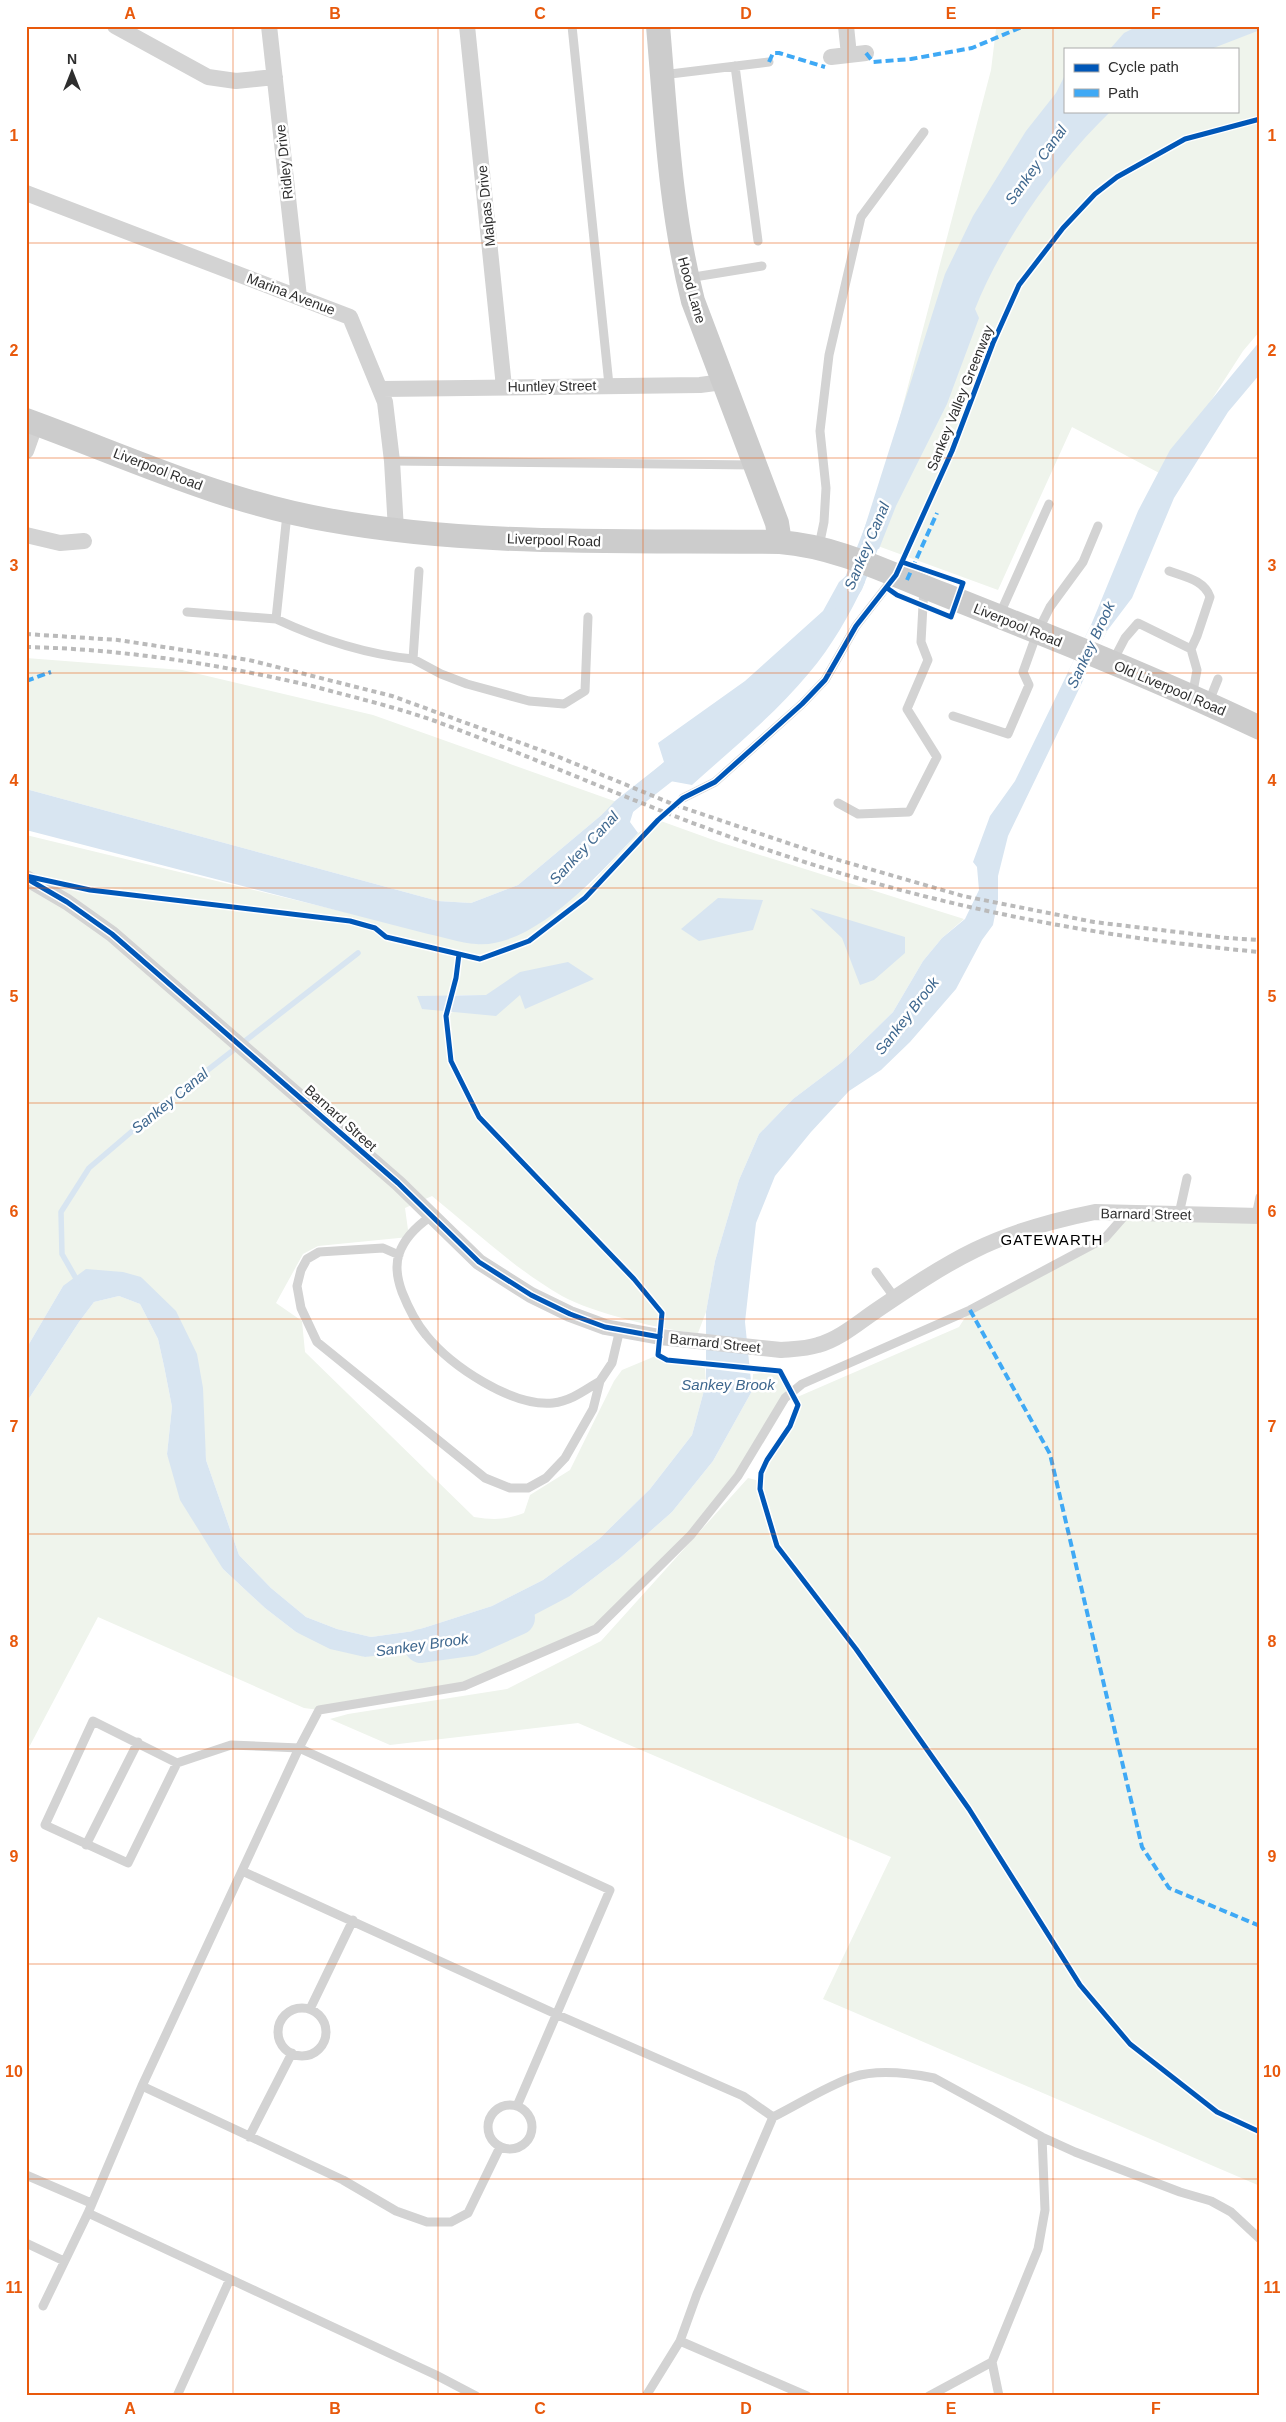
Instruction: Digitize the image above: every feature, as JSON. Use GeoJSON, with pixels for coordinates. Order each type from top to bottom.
{"type":"FeatureCollection","features":[{"type":"Feature","properties":{"kind":"street"},"geometry":{"type":"LineString","coordinates":[[115,26],[208,77],[236,82],[275,77]]}},
{"type":"Feature","properties":{"kind":"street","name":"Ridley Drive"},"geometry":{"type":"LineString","coordinates":[[269,26],[299,297]]}},
{"type":"Feature","properties":{"kind":"street","name":"Malpas Drive"},"geometry":{"type":"LineString","coordinates":[[468,26],[504,386]]}},
{"type":"Feature","properties":{"kind":"street","name":"Hood Lane"},"geometry":{"type":"LineString","coordinates":[[658,26],[676,226],[687,278],[693,301],[777,523],[780,542]]}},
{"type":"Feature","properties":{"kind":"street"},"geometry":{"type":"LineString","coordinates":[[846,26],[849,55]]}},
{"type":"Feature","properties":{"kind":"street"},"geometry":{"type":"LineString","coordinates":[[831,57],[866,53]]}},
{"type":"Feature","properties":{"kind":"street","name":"Marina Avenue"},"geometry":{"type":"LineString","coordinates":[[27,196],[350,317],[382,389],[387,413],[392,461],[396,530]]}},
{"type":"Feature","properties":{"kind":"street","name":"Huntley Street"},"geometry":{"type":"LineString","coordinates":[[382,389],[700,385],[723,382]]}},
{"type":"Feature","properties":{"kind":"street"},"geometry":{"type":"LineString","coordinates":[[26,451],[31,422]]}},
{"type":"Feature","properties":{"kind":"street","name":"Liverpool Road"},"geometry":{"type":"LineString","coordinates":[[31,422],[210,489],[287,511],[327,520],[396,530],[480,538],[577,542],[780,542],[819,546],[1096,656]]}},
{"type":"Feature","properties":{"kind":"street"},"geometry":{"type":"LineString","coordinates":[[26,535],[60,542],[84,541]]}},
{"type":"Feature","properties":{"kind":"street","name":"Old Liverpool Road"},"geometry":{"type":"LineString","coordinates":[[1096,656],[1200,700],[1260,728]]}},
{"type":"Feature","properties":{"kind":"street","name":"Barnard Street"},"geometry":{"type":"LineString","coordinates":[[26,878],[67,902],[112,934],[398,1184],[430,1217],[479,1262],[531,1295],[570,1314],[605,1327],[660,1337],[781,1350],[819,1345],[837,1337],[895,1298],[975,1250],[1003,1238],[1069,1217],[1096,1212],[1258,1216]]}},
{"type":"Feature","properties":{"kind":"lane"},"geometry":{"type":"LineString","coordinates":[[572,26],[609,385]]}},
{"type":"Feature","properties":{"kind":"lane"},"geometry":{"type":"LineString","coordinates":[[662,74],[768,62]]}},
{"type":"Feature","properties":{"kind":"lane"},"geometry":{"type":"LineString","coordinates":[[735,66],[758,241]]}},
{"type":"Feature","properties":{"kind":"lane"},"geometry":{"type":"LineString","coordinates":[[819,546],[826,488],[820,432],[829,354],[862,217],[924,132]]}},
{"type":"Feature","properties":{"kind":"lane"},"geometry":{"type":"LineString","coordinates":[[687,278],[762,266]]}},
{"type":"Feature","properties":{"kind":"lane"},"geometry":{"type":"LineString","coordinates":[[392,461],[756,465]]}},
{"type":"Feature","properties":{"kind":"lane"},"geometry":{"type":"LineString","coordinates":[[999,616],[1049,504]]}},
{"type":"Feature","properties":{"kind":"lane"},"geometry":{"type":"LineString","coordinates":[[276,620],[287,511]]}},
{"type":"Feature","properties":{"kind":"lane"},"geometry":{"type":"LineString","coordinates":[[953,716],[1008,734],[1029,685],[1023,672],[1037,633],[1050,607],[1083,562],[1098,526]]}},
{"type":"Feature","properties":{"kind":"lane"},"geometry":{"type":"LineString","coordinates":[[413,659],[420,571]]}},
{"type":"Feature","properties":{"kind":"lane"},"geometry":{"type":"LineString","coordinates":[[1169,571],[1197,581],[1204,586],[1210,597],[1191,649],[1197,670],[1200,700]]}},
{"type":"Feature","properties":{"kind":"lane"},"geometry":{"type":"LineString","coordinates":[[683,798],[715,782],[802,704],[825,680],[856,626],[896,575]]}},
{"type":"Feature","properties":{"kind":"lane"},"geometry":{"type":"LineString","coordinates":[[838,803],[858,814],[909,812],[937,757],[907,709],[928,660],[921,642],[924,587]]}},
{"type":"Feature","properties":{"kind":"lane"},"geometry":{"type":"LineString","coordinates":[[187,612],[276,620],[302,632],[352,649],[413,659],[440,674],[492,692],[529,701],[564,704],[585,691],[588,617]]}},
{"type":"Feature","properties":{"kind":"lane"},"geometry":{"type":"LineString","coordinates":[[1096,656],[1125,638],[1138,623],[1191,649]]}},
{"type":"Feature","properties":{"kind":"lane"},"geometry":{"type":"LineString","coordinates":[[1200,700],[1218,679]]}},
{"type":"Feature","properties":{"kind":"lane"},"geometry":{"type":"LineString","coordinates":[[1179,1214],[1187,1178]]}},
{"type":"Feature","properties":{"kind":"lane"},"geometry":{"type":"LineString","coordinates":[[1258,1216],[1260,1198]]}},
{"type":"Feature","properties":{"kind":"lane"},"geometry":{"type":"LineString","coordinates":[[43,2306],[88,2213],[142,2086],[318,1710],[464,1686],[596,1629],[691,1535],[738,1476],[785,1398],[792,1391],[802,1384],[970,1310],[1105,1238],[1127,1213]]}},
{"type":"Feature","properties":{"kind":"lane"},"geometry":{"type":"LineString","coordinates":[[430,1217],[409,1237],[399,1255],[398,1270],[400,1285],[410,1311],[426,1335],[458,1364],[502,1393],[528,1401],[552,1403],[572,1399],[600,1381]]}},
{"type":"Feature","properties":{"kind":"lane"},"geometry":{"type":"LineString","coordinates":[[399,1255],[382,1248],[318,1252],[308,1258],[300,1270],[297,1286],[300,1308],[317,1342],[485,1478],[510,1488],[528,1488],[546,1478],[565,1458],[594,1409],[600,1381],[612,1363],[620,1329]]}},
{"type":"Feature","properties":{"kind":"lane"},"geometry":{"type":"LineString","coordinates":[[876,1272],[895,1298]]}},
{"type":"Feature","properties":{"kind":"lane"},"geometry":{"type":"LineString","coordinates":[[177,1763],[93,1721],[44,1825],[128,1863],[177,1763],[231,1745],[299,1748],[610,1890],[558,2015],[517,2106]]}},
{"type":"Feature","properties":{"kind":"lane"},"geometry":{"type":"LineString","coordinates":[[86,1844],[138,1742]]}},
{"type":"Feature","properties":{"kind":"lane"},"geometry":{"type":"LineString","coordinates":[[242,1871],[558,2015],[743,2096],[773,2117]]}},
{"type":"Feature","properties":{"kind":"lane"},"geometry":{"type":"LineString","coordinates":[[310,2009],[353,1920]]}},
{"type":"Feature","properties":{"kind":"lane"},"geometry":{"type":"LineString","coordinates":[[294,2009],[310,2009],[322,2018],[326,2025],[324,2040],[321,2047],[308,2055],[292,2053],[281,2042],[279,2026],[282,2019],[294,2009]]}},
{"type":"Feature","properties":{"kind":"lane"},"geometry":{"type":"LineString","coordinates":[[249,2137],[292,2053]]}},
{"type":"Feature","properties":{"kind":"lane"},"geometry":{"type":"LineString","coordinates":[[646,2396],[680,2341],[697,2294],[773,2117],[854,2077],[882,2073],[915,2074],[934,2078],[1042,2137],[1075,2152],[1180,2192],[1211,2201],[1231,2212],[1260,2239]]}},
{"type":"Feature","properties":{"kind":"lane"},"geometry":{"type":"LineString","coordinates":[[142,2086],[342,2180],[396,2210],[427,2222],[451,2222],[468,2213],[500,2147]]}},
{"type":"Feature","properties":{"kind":"lane"},"geometry":{"type":"LineString","coordinates":[[502,2106],[517,2106],[524,2109],[531,2121],[530,2136],[521,2146],[507,2149],[500,2147],[490,2137],[488,2122],[491,2115],[502,2106]]}},
{"type":"Feature","properties":{"kind":"lane"},"geometry":{"type":"LineString","coordinates":[[999,2396],[992,2362],[1038,2249],[1045,2210],[1042,2137]]}},
{"type":"Feature","properties":{"kind":"lane"},"geometry":{"type":"LineString","coordinates":[[26,2175],[91,2203]]}},
{"type":"Feature","properties":{"kind":"lane"},"geometry":{"type":"LineString","coordinates":[[88,2213],[436,2375],[476,2396]]}},
{"type":"Feature","properties":{"kind":"lane"},"geometry":{"type":"LineString","coordinates":[[26,2243],[64,2261]]}},
{"type":"Feature","properties":{"kind":"lane"},"geometry":{"type":"LineString","coordinates":[[177,2396],[230,2279]]}},
{"type":"Feature","properties":{"kind":"lane"},"geometry":{"type":"LineString","coordinates":[[680,2341],[808,2396]]}},
{"type":"Feature","properties":{"kind":"lane"},"geometry":{"type":"LineString","coordinates":[[929,2396],[992,2362]]}},
{"type":"Feature","properties":{"kind":"shaded area"},"geometry":{"type":"Polygon","coordinates":[[[1000,26],[1260,26],[1260,331],[1243,351],[1163,475],[1072,427],[998,590],[867,542],[991,70],[996,29],[1000,26]]]}},
{"type":"Feature","properties":{"kind":"shaded area"},"geometry":{"type":"Polygon","coordinates":[[[26,658],[182,670],[373,715],[617,802],[518,885],[471,903],[438,901],[26,789],[26,658]]]}},
{"type":"Feature","properties":{"kind":"shaded area"},"geometry":{"type":"Polygon","coordinates":[[[658,820],[719,842],[964,919],[942,938],[923,961],[893,1012],[842,1062],[793,1099],[759,1134],[739,1180],[715,1261],[706,1312],[698,1333],[667,1329],[628,1320],[590,1308],[562,1296],[528,1274],[495,1249],[432,1196],[405,1208],[409,1237],[318,1246],[303,1254],[276,1303],[302,1321],[305,1352],[474,1517],[499,1519],[524,1513],[530,1495],[570,1470],[614,1381],[622,1370],[658,1355],[669,1360],[705,1368],[706,1383],[692,1435],[650,1489],[599,1539],[543,1580],[492,1606],[414,1631],[371,1637],[337,1629],[306,1617],[271,1588],[239,1555],[206,1460],[203,1428],[141,1277],[63,1286],[26,1349],[26,835],[477,944],[588,887],[638,833],[658,820]],[[455,995],[447,1015],[485,995],[455,995]]]}},
{"type":"Feature","properties":{"kind":"shaded area"},"geometry":{"type":"Polygon","coordinates":[[[1127,1213],[1260,1216],[1260,2186],[823,1999],[891,1857],[578,1723],[390,1745],[330,1719],[348,1714],[507,1689],[601,1641],[748,1478],[760,1481],[767,1460],[790,1426],[798,1405],[795,1398],[959,1327],[970,1310],[1105,1238],[1127,1213]]]}},
{"type":"Feature","properties":{"kind":"shaded area"},"geometry":{"type":"Polygon","coordinates":[[[119,1296],[140,1304],[158,1339],[172,1407],[167,1454],[223,1569],[265,1608],[296,1632],[365,1657],[570,1596],[620,1558],[672,1512],[713,1461],[752,1391],[753,1374],[780,1371],[792,1391],[738,1476],[691,1535],[596,1629],[464,1686],[319,1710],[304,1708],[98,1617],[26,1753],[26,1403],[94,1302],[119,1296]]]}},
{"type":"Feature","properties":{"kind":"water"},"geometry":{"type":"Polygon","coordinates":[[[1138,26],[1260,26],[1260,30],[1214,48],[1111,48],[1124,33],[1138,26]]]}},
{"type":"Feature","properties":{"kind":"water"},"geometry":{"type":"Polygon","coordinates":[[[1064,77],[1064,112],[1110,112],[1071,154],[1052,178],[1033,203],[1000,256],[975,309],[979,318],[947,404],[896,506],[879,549],[860,542],[945,274],[973,216],[1026,131],[1056,93],[1064,77]]]}},
{"type":"Feature","properties":{"kind":"water","name":"Sankey Brook"},"geometry":{"type":"Polygon","coordinates":[[[1260,341],[1260,374],[1228,412],[1174,498],[1132,598],[1107,631],[1008,836],[998,876],[998,899],[993,925],[982,940],[956,989],[910,1042],[881,1070],[849,1091],[811,1132],[775,1176],[756,1223],[745,1322],[752,1391],[713,1461],[672,1512],[620,1558],[570,1596],[515,1625],[441,1648],[365,1657],[330,1649],[296,1632],[265,1608],[223,1569],[180,1500],[167,1454],[172,1407],[164,1366],[158,1339],[140,1304],[119,1296],[94,1302],[26,1403],[26,1349],[63,1286],[86,1269],[123,1272],[141,1277],[176,1311],[197,1354],[203,1388],[206,1460],[239,1555],[271,1588],[306,1617],[337,1629],[371,1637],[414,1631],[492,1606],[543,1580],[599,1539],[650,1489],[692,1435],[706,1383],[706,1312],[715,1261],[739,1180],[759,1134],[793,1099],[842,1062],[893,1012],[923,961],[942,938],[965,919],[979,890],[977,867],[973,862],[990,816],[1015,781],[1091,625],[1138,511],[1170,450],[1260,341]]]}},
{"type":"Feature","properties":{"kind":"water"},"geometry":{"type":"Polygon","coordinates":[[[847,575],[865,582],[847,618],[809,673],[782,703],[692,785],[670,781],[660,790],[642,781],[664,762],[658,743],[745,681],[823,611],[839,582],[847,575]]]}},
{"type":"Feature","properties":{"kind":"water"},"geometry":{"type":"Polygon","coordinates":[[[26,789],[438,901],[471,903],[518,885],[617,802],[634,809],[630,822],[638,833],[586,886],[543,921],[521,934],[498,942],[476,944],[428,934],[26,830],[26,789]]]}},
{"type":"Feature","properties":{"kind":"water"},"geometry":{"type":"Polygon","coordinates":[[[718,898],[763,900],[753,930],[699,941],[681,929],[718,898]]]}},
{"type":"Feature","properties":{"kind":"water"},"geometry":{"type":"Polygon","coordinates":[[[810,908],[905,937],[905,953],[874,980],[860,985],[842,938],[810,908]]]}},
{"type":"Feature","properties":{"kind":"water"},"geometry":{"type":"Polygon","coordinates":[[[568,962],[594,979],[525,1009],[520,995],[496,1016],[422,1009],[417,996],[486,995],[520,972],[568,962]]]}},
{"type":"Feature","properties":{"kind":"pier"},"geometry":{"type":"Polygon","coordinates":[[[1091,625],[1107,631],[1085,679],[1068,672],[1091,625]]]}},
{"type":"Feature","properties":{"kind":"pier"},"geometry":{"type":"Polygon","coordinates":[[[703,1361],[752,1367],[753,1374],[703,1368],[703,1361]]]}},
{"type":"Feature","properties":{"kind":"waterway","name":"Sankey Canal"},"geometry":{"type":"LineString","coordinates":[[842,601],[853,585],[878,521]]}},
{"type":"Feature","properties":{"kind":"waterway","name":"Sankey Canal"},"geometry":{"type":"LineString","coordinates":[[606,825],[622,808],[673,768]]}},
{"type":"Feature","properties":{"kind":"waterway","name":"Sankey Canal"},"geometry":{"type":"LineString","coordinates":[[78,1282],[62,1254],[61,1212],[89,1168],[164,1104],[358,953]]}},
{"type":"Feature","properties":{"kind":"waterway","name":"Sankey Brook"},"geometry":{"type":"LineString","coordinates":[[421,1646],[471,1639],[518,1618]]}},
{"type":"Feature","properties":{"kind":"railway"},"geometry":{"type":"LineString","coordinates":[[26,634],[118,640],[249,660],[392,696],[554,755],[675,805],[835,859],[963,896],[1094,922],[1227,938],[1260,940]]}},
{"type":"Feature","properties":{"kind":"railway"},"geometry":{"type":"LineString","coordinates":[[26,647],[134,654],[241,671],[312,686],[435,721],[648,806],[734,838],[836,872],[896,889],[955,904],[1075,928],[1136,938],[1260,952]]}},
{"type":"Feature","properties":{"kind":"marked path"},"geometry":{"type":"LineString","coordinates":[[866,53],[873,62],[911,59],[972,48],[1024,26]]}},
{"type":"Feature","properties":{"kind":"marked path"},"geometry":{"type":"LineString","coordinates":[[769,62],[773,53],[779,53],[825,67]]}},
{"type":"Feature","properties":{"kind":"marked path"},"geometry":{"type":"LineString","coordinates":[[907,580],[937,513]]}},
{"type":"Feature","properties":{"kind":"marked path"},"geometry":{"type":"LineString","coordinates":[[26,681],[51,672]]}},
{"type":"Feature","properties":{"kind":"marked path"},"geometry":{"type":"LineString","coordinates":[[970,1310],[1050,1454],[1142,1847],[1169,1888],[1260,1926]]}},
{"type":"Feature","properties":{"kind":"cycle path","name":"Sankey Valley Greenway"},"geometry":{"type":"LineString","coordinates":[[26,876],[90,890],[350,921],[375,928],[386,937],[480,959],[529,941],[585,898],[658,820],[675,805],[683,798],[715,782],[802,704],[825,680],[856,626],[896,575],[952,451],[993,343],[1019,285],[1063,228],[1095,194],[1117,177],[1185,139],[1260,119]]}},
{"type":"Feature","properties":{"kind":"cycle path"},"geometry":{"type":"LineString","coordinates":[[887,588],[897,595],[951,617],[963,583],[902,562]]}},
{"type":"Feature","properties":{"kind":"cycle path"},"geometry":{"type":"LineString","coordinates":[[31,881],[67,902],[112,934],[398,1183],[479,1262],[531,1295],[570,1314],[605,1327],[660,1337]]}},
{"type":"Feature","properties":{"kind":"cycle path"},"geometry":{"type":"LineString","coordinates":[[459,954],[456,978],[446,1016],[451,1061],[479,1117],[634,1279],[662,1313],[658,1355],[667,1360],[780,1371],[798,1405],[790,1426],[767,1460],[761,1473],[760,1489],[777,1546],[856,1649],[969,1809],[1080,1985],[1130,2044],[1217,2112],[1260,2132]]}},
{"type":"Feature","properties":{"kind":"district","name":"GATEWARTH"},"geometry":{"type":"Point","coordinates":[1052,1240]}}]}
